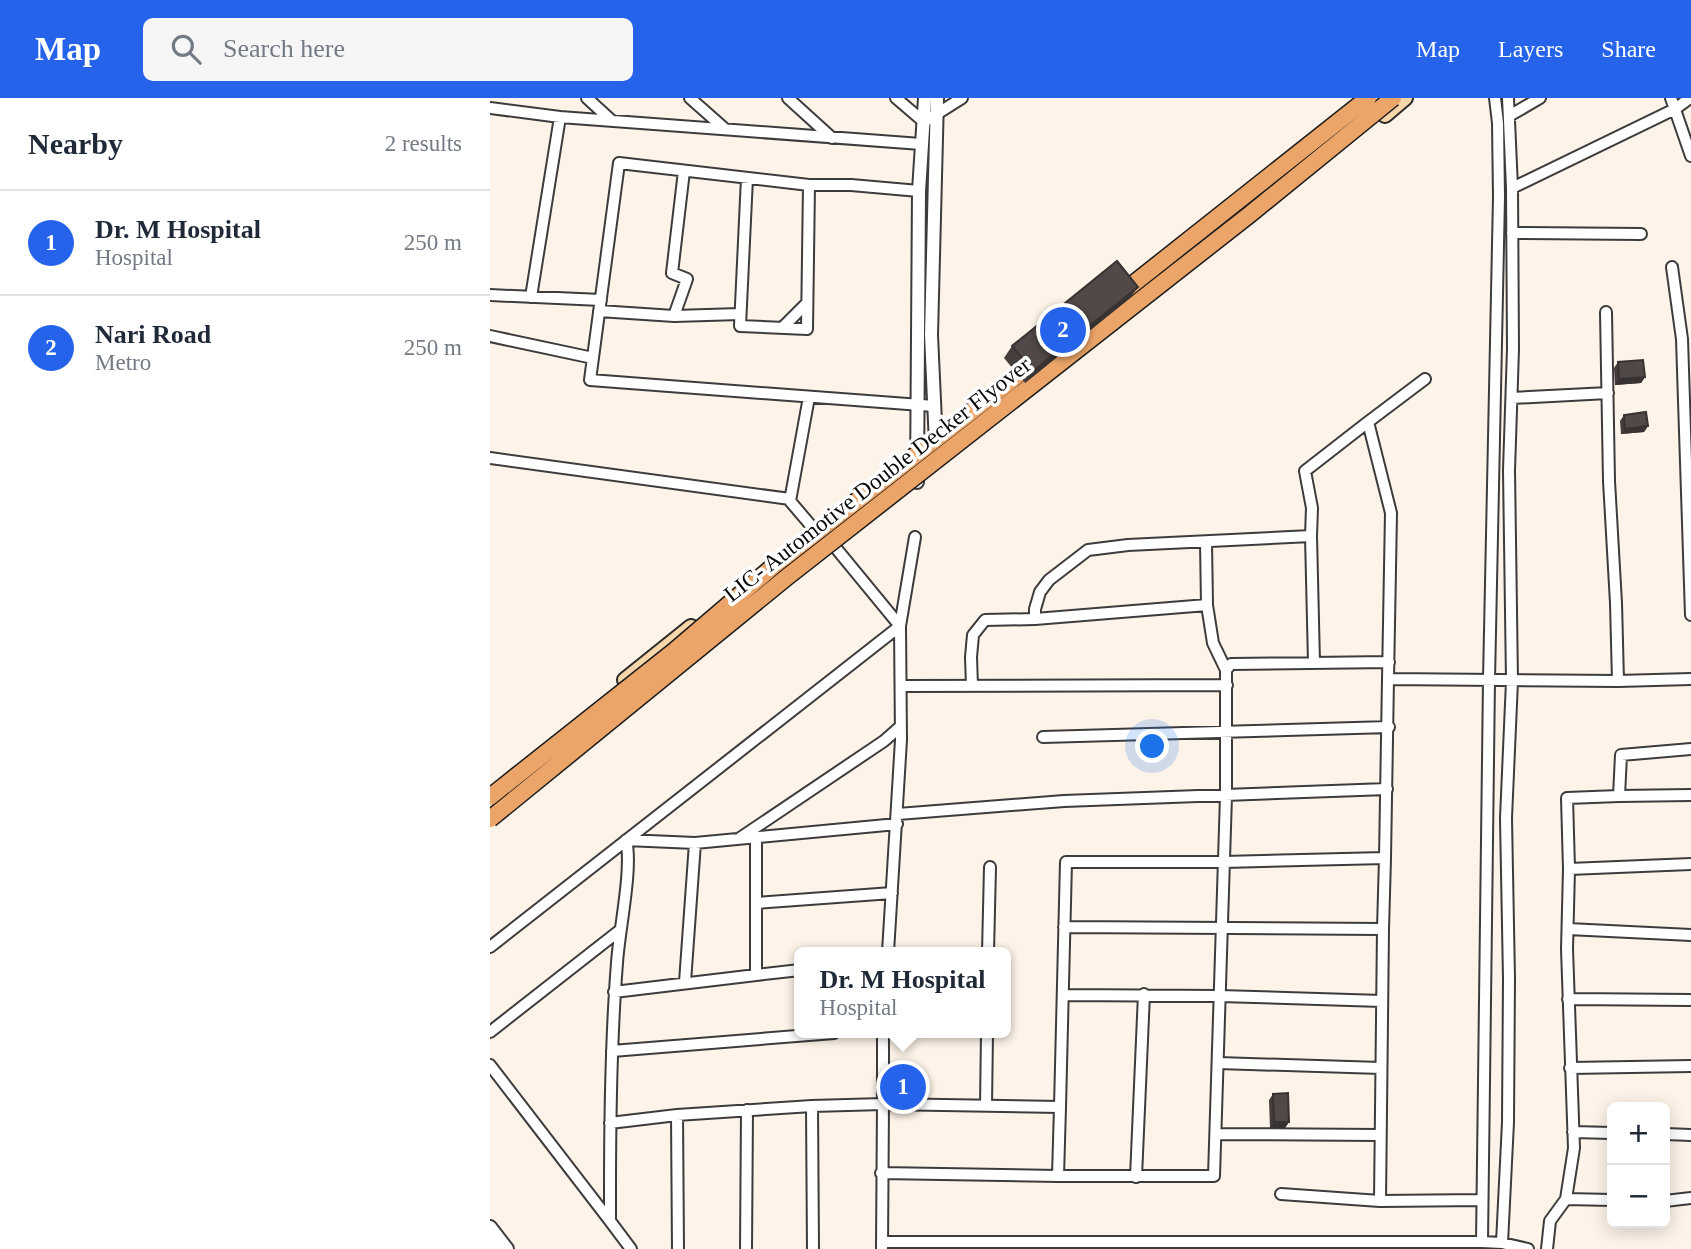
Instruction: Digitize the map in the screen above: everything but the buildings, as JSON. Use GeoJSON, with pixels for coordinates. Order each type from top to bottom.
{"type":"FeatureCollection","features":[{"type":"Feature","properties":{"kind":"main road"},"geometry":{"type":"LineString","coordinates":[[1107,303],[1360,98]]}},
{"type":"Feature","properties":{"kind":"main road"},"geometry":{"type":"LineString","coordinates":[[1107,303],[1368,98]]}},
{"type":"Feature","properties":{"kind":"main road","name":"LIC- Automotive Double Decker Flyover"},"geometry":{"type":"LineString","coordinates":[[490,819],[787,577],[1249,215],[1393,98]]}},
{"type":"Feature","properties":{"kind":"main road"},"geometry":{"type":"LineString","coordinates":[[490,828],[835,547],[1405,98]]}},
{"type":"Feature","properties":{"kind":"main road"},"geometry":{"type":"LineString","coordinates":[[490,788],[813,528],[1042,354]]}},
{"type":"Feature","properties":{"kind":"main road","name":"LIC- Automotive Double Decker Flyover"},"geometry":{"type":"LineString","coordinates":[[490,797],[673,652],[776,564],[1042,354]]}},
{"type":"Feature","properties":{"kind":"street"},"geometry":{"type":"LineString","coordinates":[[587,98],[612,121]]}},
{"type":"Feature","properties":{"kind":"street"},"geometry":{"type":"LineString","coordinates":[[690,98],[725,129]]}},
{"type":"Feature","properties":{"kind":"street"},"geometry":{"type":"LineString","coordinates":[[788,98],[832,138]]}},
{"type":"Feature","properties":{"kind":"street"},"geometry":{"type":"LineString","coordinates":[[896,98],[924,122]]}},
{"type":"Feature","properties":{"kind":"street"},"geometry":{"type":"LineString","coordinates":[[925,98],[937,466]]}},
{"type":"Feature","properties":{"kind":"street"},"geometry":{"type":"LineString","coordinates":[[917,482],[919,191],[936,116],[937,98]]}},
{"type":"Feature","properties":{"kind":"street"},"geometry":{"type":"LineString","coordinates":[[924,122],[962,98]]}},
{"type":"Feature","properties":{"kind":"street"},"geometry":{"type":"LineString","coordinates":[[1482,1242],[1489,680],[1499,197],[1495,98]]}},
{"type":"Feature","properties":{"kind":"street"},"geometry":{"type":"LineString","coordinates":[[1502,1243],[1508,1109],[1507,785],[1512,681],[1509,470],[1513,233],[1508,98]]}},
{"type":"Feature","properties":{"kind":"street"},"geometry":{"type":"LineString","coordinates":[[1509,116],[1540,98]]}},
{"type":"Feature","properties":{"kind":"street"},"geometry":{"type":"LineString","coordinates":[[1671,98],[1691,156]]}},
{"type":"Feature","properties":{"kind":"street"},"geometry":{"type":"LineString","coordinates":[[1512,188],[1675,109],[1690,98]]}},
{"type":"Feature","properties":{"kind":"street"},"geometry":{"type":"LineString","coordinates":[[490,108],[560,117],[928,144]]}},
{"type":"Feature","properties":{"kind":"street"},"geometry":{"type":"LineString","coordinates":[[531,297],[560,117]]}},
{"type":"Feature","properties":{"kind":"street"},"geometry":{"type":"LineString","coordinates":[[919,191],[851,185],[809,185],[619,163],[590,380],[934,406]]}},
{"type":"Feature","properties":{"kind":"street"},"geometry":{"type":"LineString","coordinates":[[674,316],[687,279],[672,273],[684,171]]}},
{"type":"Feature","properties":{"kind":"street"},"geometry":{"type":"LineString","coordinates":[[747,178],[740,326],[807,329],[809,185]]}},
{"type":"Feature","properties":{"kind":"street"},"geometry":{"type":"LineString","coordinates":[[1513,233],[1641,234]]}},
{"type":"Feature","properties":{"kind":"street"},"geometry":{"type":"LineString","coordinates":[[1672,267],[1682,339],[1691,615]]}},
{"type":"Feature","properties":{"kind":"street"},"geometry":{"type":"LineString","coordinates":[[490,295],[531,297],[674,316],[740,314]]}},
{"type":"Feature","properties":{"kind":"street"},"geometry":{"type":"LineString","coordinates":[[782,328],[807,303]]}},
{"type":"Feature","properties":{"kind":"street"},"geometry":{"type":"LineString","coordinates":[[1606,312],[1609,481],[1618,681]]}},
{"type":"Feature","properties":{"kind":"street"},"geometry":{"type":"LineString","coordinates":[[490,336],[593,358]]}},
{"type":"Feature","properties":{"kind":"street"},"geometry":{"type":"LineString","coordinates":[[1314,663],[1312,508],[1305,471],[1425,379]]}},
{"type":"Feature","properties":{"kind":"street"},"geometry":{"type":"LineString","coordinates":[[1512,398],[1608,393]]}},
{"type":"Feature","properties":{"kind":"street"},"geometry":{"type":"LineString","coordinates":[[790,499],[809,397]]}},
{"type":"Feature","properties":{"kind":"street"},"geometry":{"type":"LineString","coordinates":[[1368,422],[1391,513],[1380,1201]]}},
{"type":"Feature","properties":{"kind":"street"},"geometry":{"type":"LineString","coordinates":[[490,458],[790,499],[813,528],[835,547],[900,626]]}},
{"type":"Feature","properties":{"kind":"street"},"geometry":{"type":"LineString","coordinates":[[1035,619],[1040,592],[1049,580],[1088,550],[1129,545],[1311,536]]}},
{"type":"Feature","properties":{"kind":"street"},"geometry":{"type":"LineString","coordinates":[[888,947],[898,819],[902,687],[900,626],[915,537]]}},
{"type":"Feature","properties":{"kind":"street"},"geometry":{"type":"LineString","coordinates":[[881,1173],[1214,1176],[1227,685],[1226,670],[1213,643],[1207,605],[1206,542]]}},
{"type":"Feature","properties":{"kind":"street"},"geometry":{"type":"LineString","coordinates":[[972,686],[973,635],[985,621],[1207,605]]}},
{"type":"Feature","properties":{"kind":"street"},"geometry":{"type":"LineString","coordinates":[[490,947],[900,626]]}},
{"type":"Feature","properties":{"kind":"street"},"geometry":{"type":"LineString","coordinates":[[1226,670],[1231,664],[1389,662]]}},
{"type":"Feature","properties":{"kind":"street"},"geometry":{"type":"LineString","coordinates":[[1388,679],[1618,681],[1691,678]]}},
{"type":"Feature","properties":{"kind":"street"},"geometry":{"type":"LineString","coordinates":[[902,687],[1227,685]]}},
{"type":"Feature","properties":{"kind":"street"},"geometry":{"type":"LineString","coordinates":[[738,839],[884,741],[901,726]]}},
{"type":"Feature","properties":{"kind":"street"},"geometry":{"type":"LineString","coordinates":[[1043,737],[1389,727]]}},
{"type":"Feature","properties":{"kind":"street"},"geometry":{"type":"LineString","coordinates":[[1619,796],[1621,755],[1691,749]]}},
{"type":"Feature","properties":{"kind":"street"},"geometry":{"type":"LineString","coordinates":[[1488,786],[1507,785]]}},
{"type":"Feature","properties":{"kind":"street"},"geometry":{"type":"LineString","coordinates":[[626,840],[695,843],[756,838],[1064,801],[1388,789]]}},
{"type":"Feature","properties":{"kind":"street"},"geometry":{"type":"LineString","coordinates":[[1547,1249],[1550,1222],[1566,1199],[1574,1148],[1568,999],[1567,798],[1691,795]]}},
{"type":"Feature","properties":{"kind":"street"},"geometry":{"type":"LineString","coordinates":[[756,838],[756,975]]}},
{"type":"Feature","properties":{"kind":"street"},"geometry":{"type":"LineString","coordinates":[[610,1221],[614,992],[629,853],[626,840]]}},
{"type":"Feature","properties":{"kind":"street"},"geometry":{"type":"LineString","coordinates":[[685,982],[695,843]]}},
{"type":"Feature","properties":{"kind":"street"},"geometry":{"type":"LineString","coordinates":[[1058,1176],[1066,862],[1385,858]]}},
{"type":"Feature","properties":{"kind":"street"},"geometry":{"type":"LineString","coordinates":[[1569,869],[1691,864]]}},
{"type":"Feature","properties":{"kind":"street"},"geometry":{"type":"LineString","coordinates":[[988,947],[990,867]]}},
{"type":"Feature","properties":{"kind":"street"},"geometry":{"type":"LineString","coordinates":[[756,903],[892,893]]}},
{"type":"Feature","properties":{"kind":"street"},"geometry":{"type":"LineString","coordinates":[[1064,927],[1383,929]]}},
{"type":"Feature","properties":{"kind":"street"},"geometry":{"type":"LineString","coordinates":[[1567,929],[1691,935]]}},
{"type":"Feature","properties":{"kind":"street"},"geometry":{"type":"LineString","coordinates":[[490,1032],[619,931]]}},
{"type":"Feature","properties":{"kind":"street"},"geometry":{"type":"LineString","coordinates":[[614,992],[794,971]]}},
{"type":"Feature","properties":{"kind":"street"},"geometry":{"type":"LineString","coordinates":[[1063,995],[1144,994],[1382,1001]]}},
{"type":"Feature","properties":{"kind":"street"},"geometry":{"type":"LineString","coordinates":[[1136,1177],[1144,994]]}},
{"type":"Feature","properties":{"kind":"street"},"geometry":{"type":"LineString","coordinates":[[1568,999],[1691,1000]]}},
{"type":"Feature","properties":{"kind":"street"},"geometry":{"type":"LineString","coordinates":[[612,1051],[794,1036]]}},
{"type":"Feature","properties":{"kind":"street"},"geometry":{"type":"LineString","coordinates":[[883,1038],[882,1245],[1482,1242],[1528,1249]]}},
{"type":"Feature","properties":{"kind":"street"},"geometry":{"type":"LineString","coordinates":[[986,1105],[987,1038]]}},
{"type":"Feature","properties":{"kind":"street"},"geometry":{"type":"LineString","coordinates":[[1218,1063],[1381,1068]]}},
{"type":"Feature","properties":{"kind":"street"},"geometry":{"type":"LineString","coordinates":[[490,1065],[631,1249]]}},
{"type":"Feature","properties":{"kind":"street"},"geometry":{"type":"LineString","coordinates":[[1570,1069],[1691,1066]]}},
{"type":"Feature","properties":{"kind":"street"},"geometry":{"type":"LineString","coordinates":[[610,1123],[677,1115],[812,1106],[883,1104],[1060,1107]]}},
{"type":"Feature","properties":{"kind":"street"},"geometry":{"type":"LineString","coordinates":[[812,1106],[813,1249]]}},
{"type":"Feature","properties":{"kind":"street"},"geometry":{"type":"LineString","coordinates":[[746,1249],[747,1110]]}},
{"type":"Feature","properties":{"kind":"street"},"geometry":{"type":"LineString","coordinates":[[677,1115],[678,1249]]}},
{"type":"Feature","properties":{"kind":"street"},"geometry":{"type":"LineString","coordinates":[[1573,1132],[1607,1133]]}},
{"type":"Feature","properties":{"kind":"street"},"geometry":{"type":"LineString","coordinates":[[1216,1133],[1380,1135]]}},
{"type":"Feature","properties":{"kind":"street"},"geometry":{"type":"LineString","coordinates":[[1670,1134],[1691,1135]]}},
{"type":"Feature","properties":{"kind":"street"},"geometry":{"type":"LineString","coordinates":[[1282,1194],[1380,1201],[1482,1200]]}},
{"type":"Feature","properties":{"kind":"street"},"geometry":{"type":"LineString","coordinates":[[1670,1200],[1691,1198]]}},
{"type":"Feature","properties":{"kind":"street"},"geometry":{"type":"LineString","coordinates":[[1566,1199],[1607,1200]]}},
{"type":"Feature","properties":{"kind":"street"},"geometry":{"type":"LineString","coordinates":[[490,1227],[507,1249]]}},
{"type":"Feature","properties":{"kind":"street"},"geometry":{"type":"LineString","coordinates":[[490,1242],[496,1249]]}},
{"type":"Feature","properties":{"kind":"railway"},"geometry":{"type":"LineString","coordinates":[[490,811],[863,507],[970,428],[1382,98]]}},
{"type":"Feature","properties":{"kind":"place","name":"Nari Road"},"geometry":{"type":"Point","coordinates":[1063,330]}},
{"type":"Feature","properties":{"kind":"place","name":"Dr. M Hospital"},"geometry":{"type":"Point","coordinates":[903,1087]}}]}
